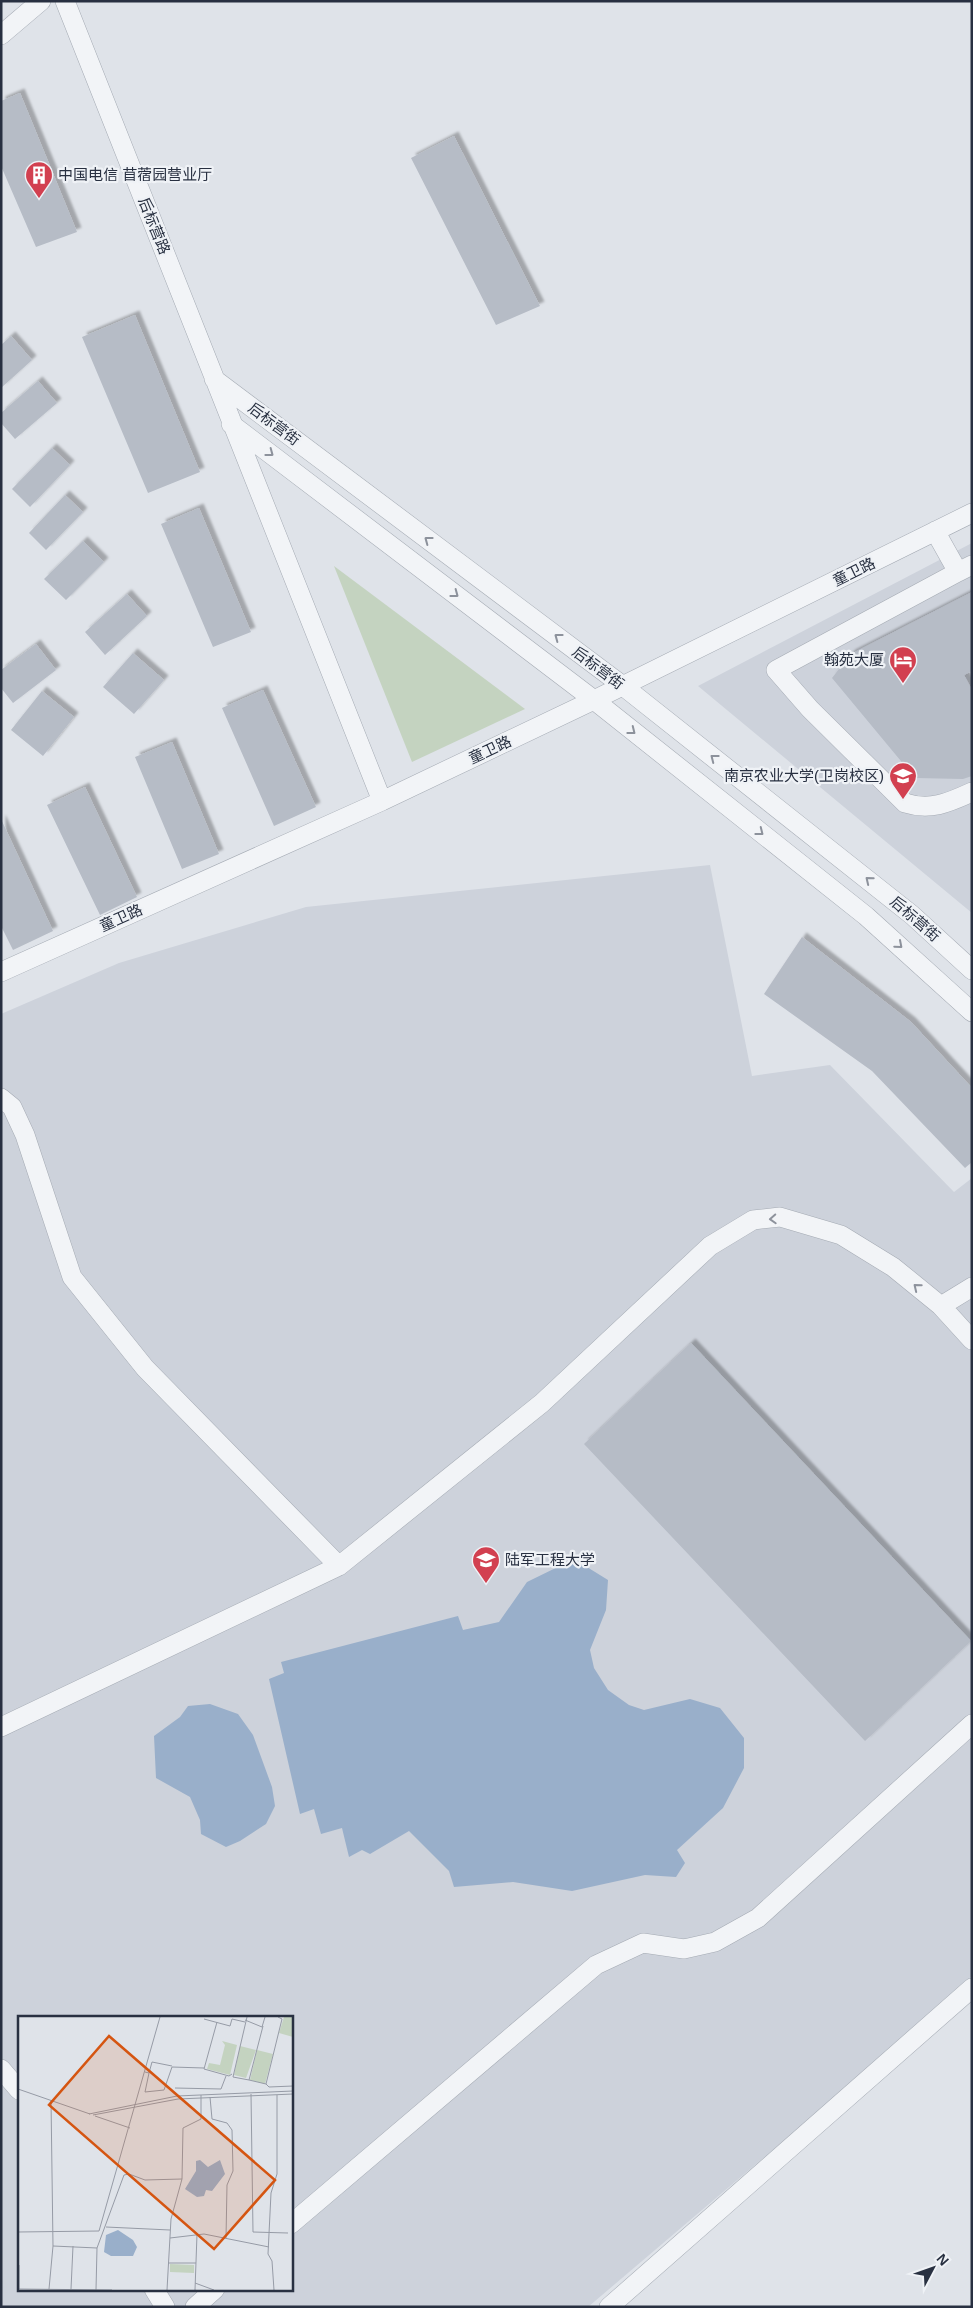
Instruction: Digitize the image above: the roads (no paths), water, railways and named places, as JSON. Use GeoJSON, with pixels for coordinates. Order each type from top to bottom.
{"type":"FeatureCollection","features":[{"type":"Feature","properties":{"kind":"street"},"geometry":{"type":"LineString","coordinates":[[1,35],[40,1]]}},
{"type":"Feature","properties":{"kind":"street","name":"后标营路"},"geometry":{"type":"LineString","coordinates":[[65,1],[231,424],[382,801]]}},
{"type":"Feature","properties":{"kind":"street","name":"后标营街"},"geometry":{"type":"LineString","coordinates":[[214,379],[623,686],[904,909],[972,970]]}},
{"type":"Feature","properties":{"kind":"street","name":"后标营街"},"geometry":{"type":"LineString","coordinates":[[231,424],[594,700],[866,916],[972,1012]]}},
{"type":"Feature","properties":{"kind":"street","name":"童卫路"},"geometry":{"type":"LineString","coordinates":[[1,972],[382,801],[623,686],[972,513]]}},
{"type":"Feature","properties":{"kind":"street"},"geometry":{"type":"LineString","coordinates":[[935,532],[965,569],[776,670],[817,716],[905,802],[918,807],[934,807],[972,792]]}},
{"type":"Feature","properties":{"kind":"street"},"geometry":{"type":"LineString","coordinates":[[1,1098],[12,1107],[25,1135],[72,1277],[145,1368],[339,1566]]}},
{"type":"Feature","properties":{"kind":"street"},"geometry":{"type":"LineString","coordinates":[[1,1727],[339,1566],[542,1402],[710,1246],[753,1220],[780,1218],[842,1235],[894,1267],[941,1306],[972,1340]]}},
{"type":"Feature","properties":{"kind":"street"},"geometry":{"type":"LineString","coordinates":[[941,1306],[972,1287]]}},
{"type":"Feature","properties":{"kind":"street"},"geometry":{"type":"LineString","coordinates":[[292,2223],[596,1965],[643,1943],[684,1949],[715,1942],[758,1918],[972,1724]]}},
{"type":"Feature","properties":{"kind":"street"},"geometry":{"type":"LineString","coordinates":[[609,2307],[972,1988]]}},
{"type":"Feature","properties":{"kind":"street"},"geometry":{"type":"LineString","coordinates":[[2,2071],[18,2089]]}},
{"type":"Feature","properties":{"kind":"street"},"geometry":{"type":"LineString","coordinates":[[155,2290],[165,2307]]}},
{"type":"Feature","properties":{"kind":"street"},"geometry":{"type":"LineString","coordinates":[[195,2307],[214,2290]]}},
{"type":"Feature","properties":{"kind":"water"},"geometry":{"type":"Polygon","coordinates":[[[574,1559],[608,1580],[606,1610],[590,1650],[594,1668],[608,1690],[629,1705],[644,1710],[690,1699],[720,1708],[744,1738],[744,1768],[723,1808],[677,1850],[685,1863],[676,1877],[645,1875],[572,1891],[513,1882],[454,1887],[449,1871],[409,1831],[370,1854],[362,1850],[349,1857],[342,1828],[321,1834],[314,1809],[300,1814],[269,1679],[284,1673],[281,1662],[458,1616],[463,1630],[499,1622],[527,1582],[574,1559]]]}},
{"type":"Feature","properties":{"kind":"water"},"geometry":{"type":"Polygon","coordinates":[[[210,1704],[238,1714],[253,1735],[272,1787],[275,1806],[266,1824],[240,1841],[226,1847],[201,1834],[200,1820],[190,1797],[156,1778],[154,1736],[180,1717],[188,1706],[210,1704]]]}},
{"type":"Feature","properties":{"kind":"place","name":"中国电信 苜蓿园营业厅"},"geometry":{"type":"Point","coordinates":[39,199]}},
{"type":"Feature","properties":{"kind":"place","name":"翰苑大厦"},"geometry":{"type":"Point","coordinates":[903,684]}},
{"type":"Feature","properties":{"kind":"place","name":"南京农业大学(卫岗校区)"},"geometry":{"type":"Point","coordinates":[903,800]}},
{"type":"Feature","properties":{"kind":"place","name":"陆军工程大学"},"geometry":{"type":"Point","coordinates":[486,1584]}}]}
